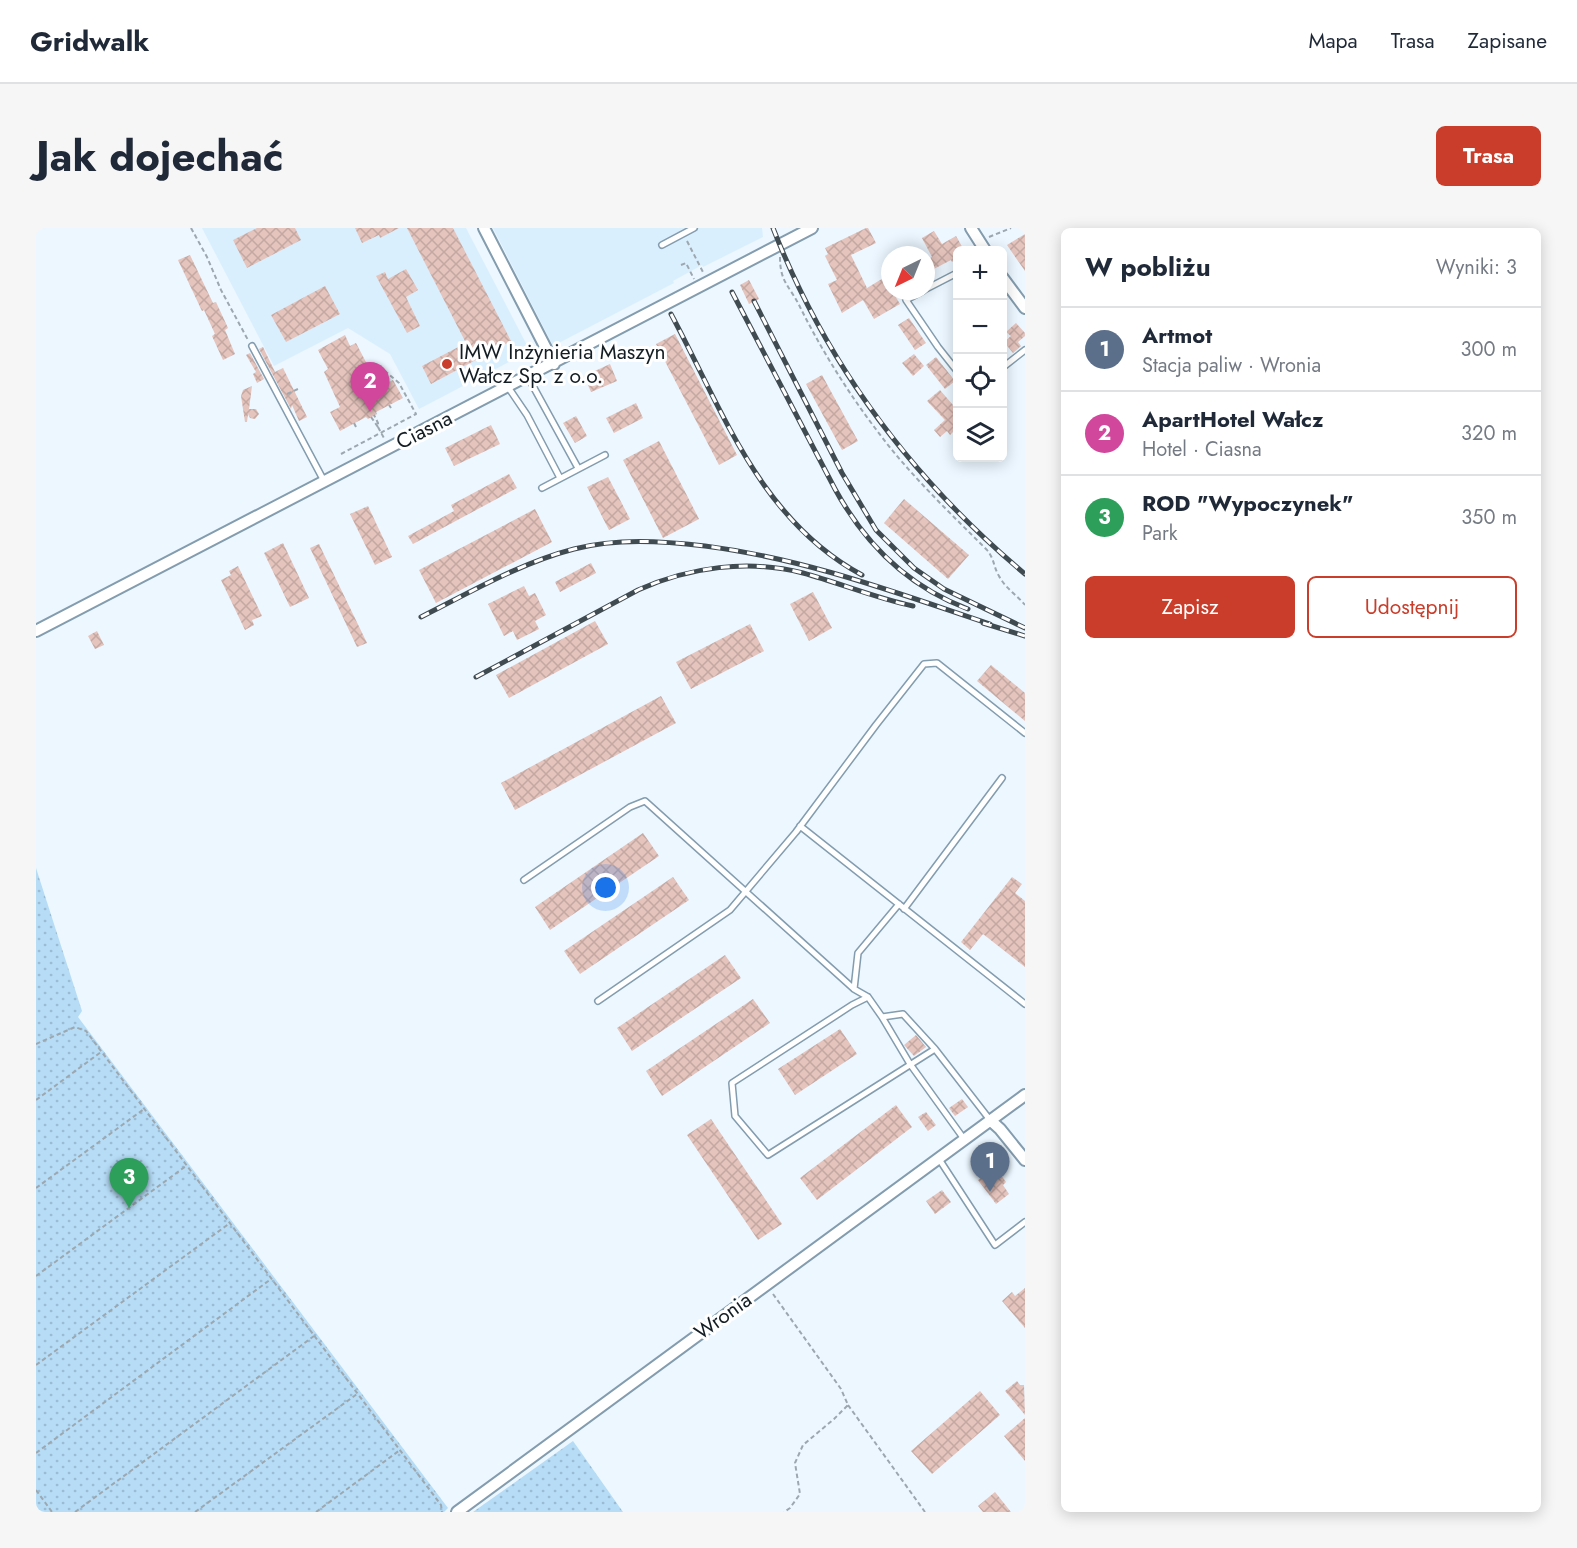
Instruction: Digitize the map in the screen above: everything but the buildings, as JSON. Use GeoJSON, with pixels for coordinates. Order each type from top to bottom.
{"type":"FeatureCollection","features":[{"type":"Feature","properties":{"kind":"street"},"geometry":{"type":"LineString","coordinates":[[484,228],[554,364]]}},
{"type":"Feature","properties":{"kind":"street","name":"Ciasna"},"geometry":{"type":"LineString","coordinates":[[36,631],[554,364],[796,232],[812,228]]}},
{"type":"Feature","properties":{"kind":"street"},"geometry":{"type":"LineString","coordinates":[[972,228],[983,246]]}},
{"type":"Feature","properties":{"kind":"street"},"geometry":{"type":"LineString","coordinates":[[1007,284],[1025,308]]}},
{"type":"Feature","properties":{"kind":"street","name":"Wronia"},"geometry":{"type":"LineString","coordinates":[[457,1512],[1025,1095]]}},
{"type":"Feature","properties":{"kind":"street"},"geometry":{"type":"LineString","coordinates":[[990,1120],[1025,1160]]}},
{"type":"Feature","properties":{"kind":"lane"},"geometry":{"type":"LineString","coordinates":[[662,245],[694,228]]}},
{"type":"Feature","properties":{"kind":"lane"},"geometry":{"type":"LineString","coordinates":[[935,284],[953,275]]}},
{"type":"Feature","properties":{"kind":"lane"},"geometry":{"type":"LineString","coordinates":[[906,300],[953,366]]}},
{"type":"Feature","properties":{"kind":"lane"},"geometry":{"type":"LineString","coordinates":[[252,346],[324,482]]}},
{"type":"Feature","properties":{"kind":"lane"},"geometry":{"type":"LineString","coordinates":[[1007,364],[1025,350]]}},
{"type":"Feature","properties":{"kind":"lane"},"geometry":{"type":"LineString","coordinates":[[528,376],[578,468]]}},
{"type":"Feature","properties":{"kind":"lane"},"geometry":{"type":"LineString","coordinates":[[508,387],[527,415],[560,478]]}},
{"type":"Feature","properties":{"kind":"lane"},"geometry":{"type":"LineString","coordinates":[[542,488],[605,455]]}},
{"type":"Feature","properties":{"kind":"lane"},"geometry":{"type":"LineString","coordinates":[[598,1001],[730,910],[800,826],[924,664],[937,663],[1025,733]]}},
{"type":"Feature","properties":{"kind":"lane"},"geometry":{"type":"LineString","coordinates":[[854,988],[858,953],[901,906],[1002,778]]}},
{"type":"Feature","properties":{"kind":"lane"},"geometry":{"type":"LineString","coordinates":[[524,880],[630,807],[645,801],[854,988],[868,997],[910,1064],[964,1139]]}},
{"type":"Feature","properties":{"kind":"lane"},"geometry":{"type":"LineString","coordinates":[[800,826],[1025,1004]]}},
{"type":"Feature","properties":{"kind":"lane"},"geometry":{"type":"LineString","coordinates":[[868,997],[732,1083],[735,1116],[768,1155],[935,1049]]}},
{"type":"Feature","properties":{"kind":"lane"},"geometry":{"type":"LineString","coordinates":[[882,1017],[903,1014],[935,1049],[990,1120]]}},
{"type":"Feature","properties":{"kind":"lane"},"geometry":{"type":"LineString","coordinates":[[938,1158],[995,1245],[1025,1222]]}},
{"type":"Feature","properties":{"kind":"path"},"geometry":{"type":"LineString","coordinates":[[191,228],[221,290],[252,346]]}},
{"type":"Feature","properties":{"kind":"path"},"geometry":{"type":"LineString","coordinates":[[985,238],[1011,228]]}},
{"type":"Feature","properties":{"kind":"path"},"geometry":{"type":"LineString","coordinates":[[683,234],[703,284]]}},
{"type":"Feature","properties":{"kind":"path"},"geometry":{"type":"LineString","coordinates":[[780,251],[782,278],[799,303],[834,368],[874,428],[927,489],[994,559],[998,575],[1025,605]]}},
{"type":"Feature","properties":{"kind":"path"},"geometry":{"type":"LineString","coordinates":[[681,265],[686,262],[703,284]]}},
{"type":"Feature","properties":{"kind":"path"},"geometry":{"type":"LineString","coordinates":[[341,454],[416,414],[399,383],[385,371]]}},
{"type":"Feature","properties":{"kind":"path"},"geometry":{"type":"LineString","coordinates":[[280,398],[298,389]]}},
{"type":"Feature","properties":{"kind":"path"},"geometry":{"type":"LineString","coordinates":[[354,423],[356,427]]}},
{"type":"Feature","properties":{"kind":"path"},"geometry":{"type":"LineString","coordinates":[[36,1044],[75,1027],[86,1031],[441,1505],[442,1510],[437,1512]]}},
{"type":"Feature","properties":{"kind":"path"},"geometry":{"type":"LineString","coordinates":[[36,1100],[101,1052]]}},
{"type":"Feature","properties":{"kind":"path"},"geometry":{"type":"LineString","coordinates":[[36,1188],[144,1109]]}},
{"type":"Feature","properties":{"kind":"path"},"geometry":{"type":"LineString","coordinates":[[36,1276],[186,1166]]}},
{"type":"Feature","properties":{"kind":"path"},"geometry":{"type":"LineString","coordinates":[[36,1365],[230,1223]]}},
{"type":"Feature","properties":{"kind":"path"},"geometry":{"type":"LineString","coordinates":[[36,1453],[271,1279]]}},
{"type":"Feature","properties":{"kind":"path"},"geometry":{"type":"LineString","coordinates":[[767,1284],[841,1389],[848,1405],[925,1512]]}},
{"type":"Feature","properties":{"kind":"path"},"geometry":{"type":"LineString","coordinates":[[75,1512],[314,1336]]}},
{"type":"Feature","properties":{"kind":"path"},"geometry":{"type":"LineString","coordinates":[[195,1512],[357,1394]]}},
{"type":"Feature","properties":{"kind":"path"},"geometry":{"type":"LineString","coordinates":[[784,1512],[790,1508],[800,1494],[795,1463],[803,1444],[848,1405]]}},
{"type":"Feature","properties":{"kind":"path"},"geometry":{"type":"LineString","coordinates":[[316,1512],[400,1450]]}},
{"type":"Feature","properties":{"kind":"path"},"geometry":{"type":"LineString","coordinates":[[36,1490],[52,1512]]}},
{"type":"Feature","properties":{"kind":"shaded area"},"geometry":{"type":"Polygon","coordinates":[[[202,228],[466,228],[530,351],[419,409],[390,354],[348,328],[274,366],[202,228]]]}},
{"type":"Feature","properties":{"kind":"shaded area"},"geometry":{"type":"Polygon","coordinates":[[[493,228],[762,228],[763,237],[703,267],[702,265],[673,281],[674,283],[553,346],[493,228]]]}},
{"type":"Feature","properties":{"kind":"shaded area"},"geometry":{"type":"Polygon","coordinates":[[[36,868],[82,1011],[78,1017],[448,1508],[444,1512],[36,1512],[36,868]]]}},
{"type":"Feature","properties":{"kind":"shaded area"},"geometry":{"type":"Polygon","coordinates":[[[573,1441],[623,1512],[473,1512],[573,1441]]]}},
{"type":"Feature","properties":{"kind":"railway"},"geometry":{"type":"LineString","coordinates":[[773,228],[794,278],[819,326],[846,372],[877,417],[946,499],[984,538],[1025,574]]}},
{"type":"Feature","properties":{"kind":"railway"},"geometry":{"type":"LineString","coordinates":[[732,292],[835,489],[860,528],[908,576],[927,589],[968,609]]}},
{"type":"Feature","properties":{"kind":"railway"},"geometry":{"type":"LineString","coordinates":[[754,301],[842,473],[876,530],[914,568],[944,589],[1025,628]]}},
{"type":"Feature","properties":{"kind":"railway"},"geometry":{"type":"LineString","coordinates":[[671,314],[727,425],[770,494],[796,525],[827,552],[862,575]]}},
{"type":"Feature","properties":{"kind":"railway"},"geometry":{"type":"LineString","coordinates":[[421,617],[496,579],[554,555],[607,543],[640,542],[705,546],[779,559],[849,578],[990,624]]}},
{"type":"Feature","properties":{"kind":"railway"},"geometry":{"type":"LineString","coordinates":[[476,677],[638,590],[657,582],[698,571],[740,566],[782,569],[803,573],[913,606]]}},
{"type":"Feature","properties":{"kind":"railway"},"geometry":{"type":"LineString","coordinates":[[983,623],[1025,636]]}},
{"type":"Feature","properties":{"kind":"place","name":"IMW Inżynieria Maszyn Wałcz Sp. z o.o."},"geometry":{"type":"Point","coordinates":[447,364]}},
{"type":"Feature","properties":{"kind":"place","name":"ApartHotel Wałcz"},"geometry":{"type":"Point","coordinates":[370,412]}},
{"type":"Feature","properties":{"kind":"place","name":"Artmot"},"geometry":{"type":"Point","coordinates":[990,1192]}},
{"type":"Feature","properties":{"kind":"place","name":"ROD \"Wypoczynek\""},"geometry":{"type":"Point","coordinates":[129,1208]}}]}
